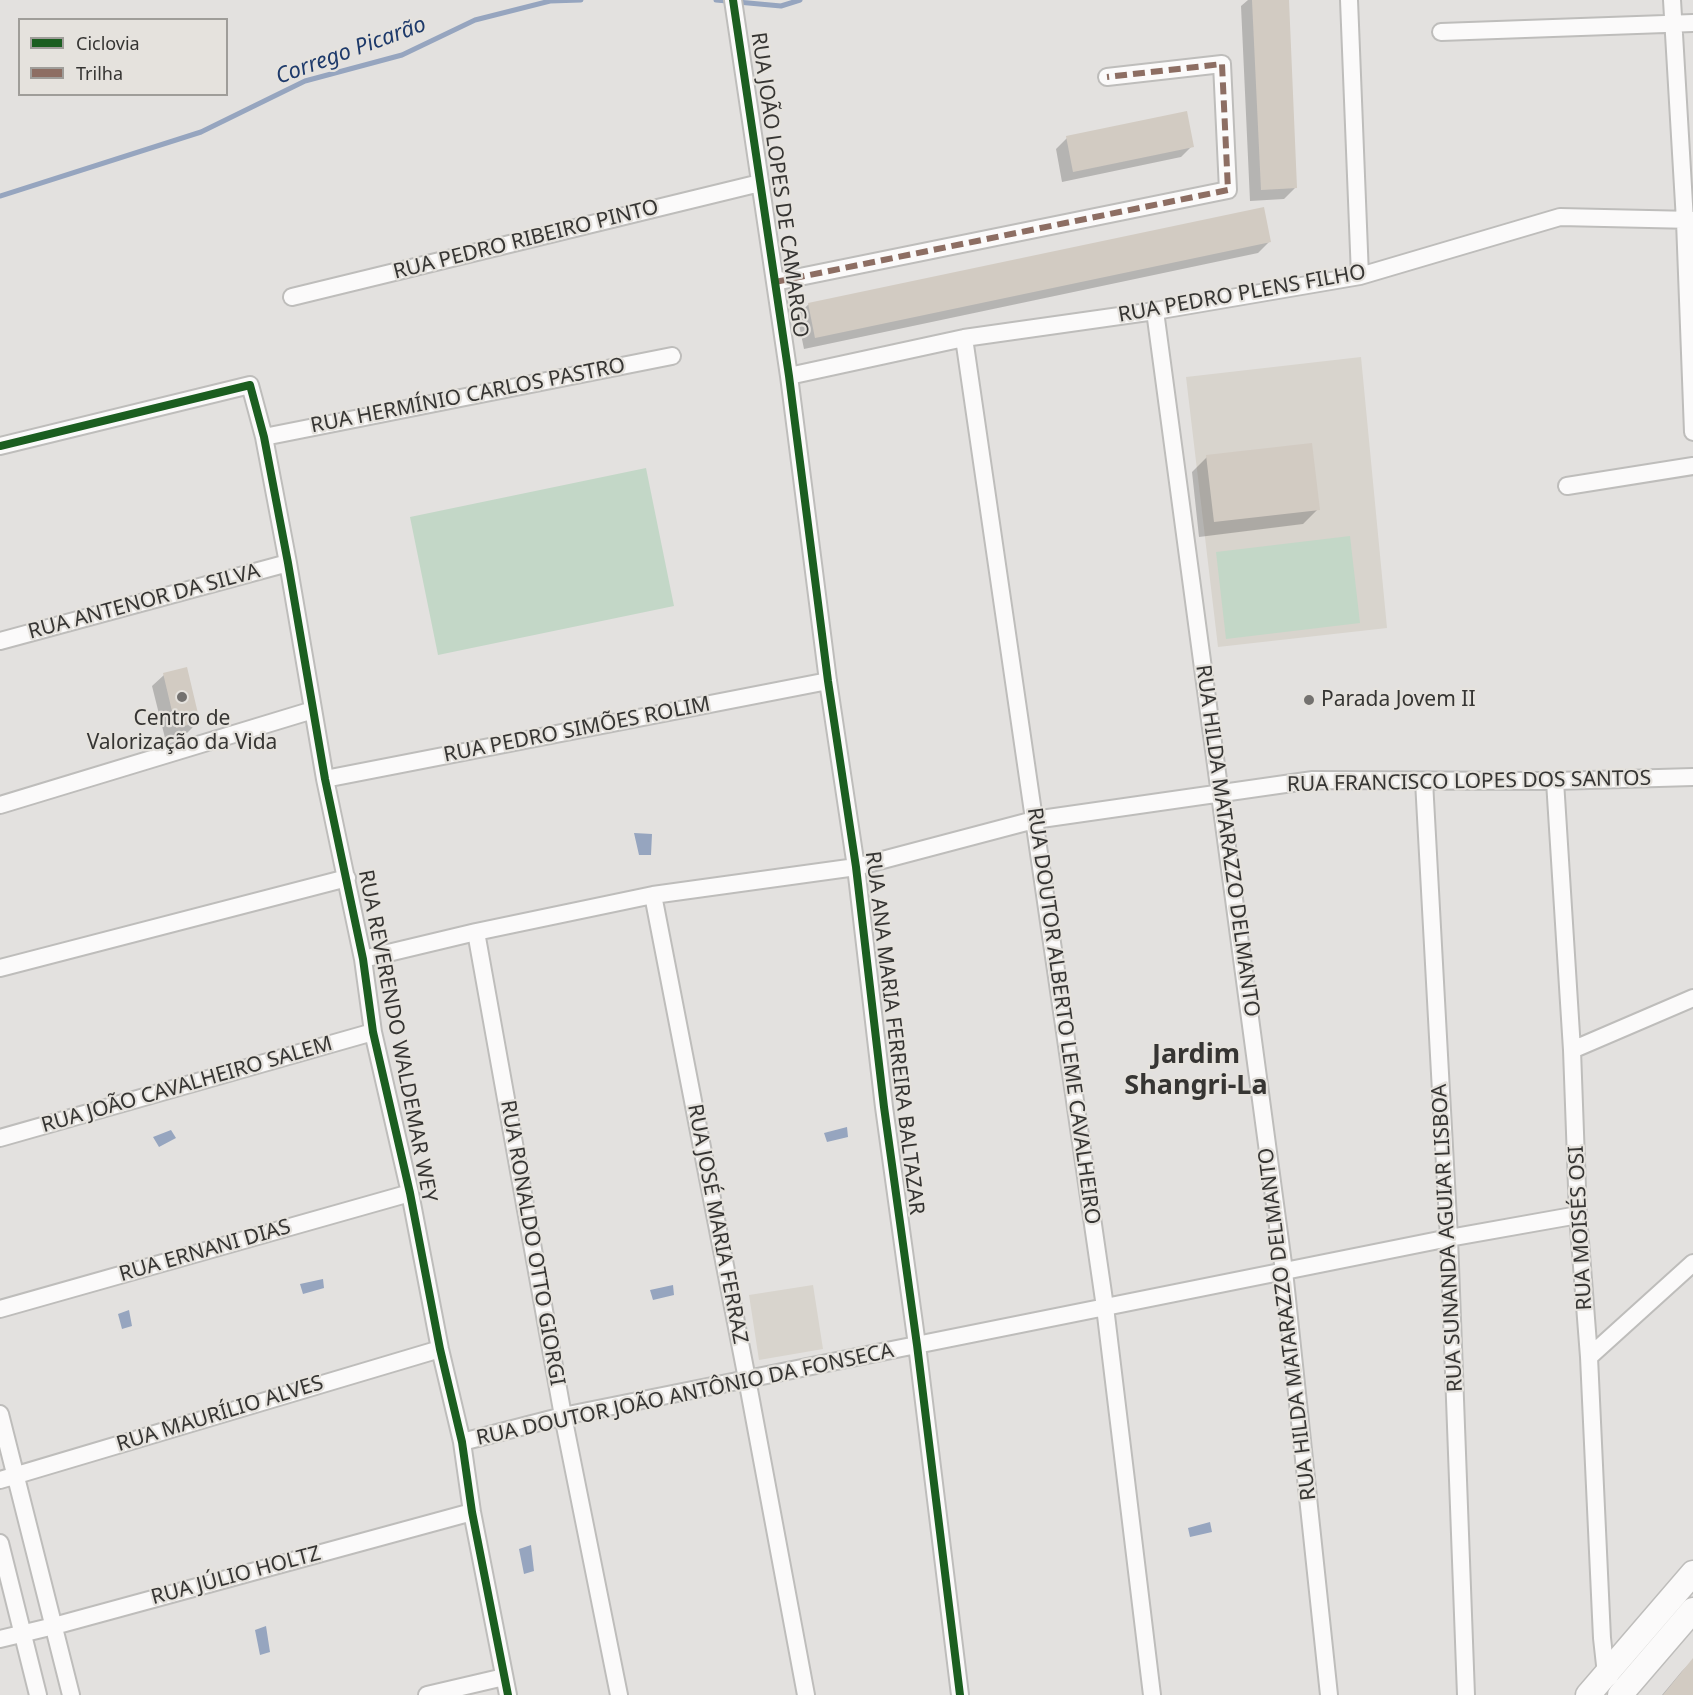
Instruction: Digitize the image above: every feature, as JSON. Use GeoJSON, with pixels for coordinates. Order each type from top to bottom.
{"type":"FeatureCollection","features":[{"type":"Feature","properties":{"kind":"main road"},"geometry":{"type":"LineString","coordinates":[[1587,1695],[1693,1574]]}},
{"type":"Feature","properties":{"kind":"main road"},"geometry":{"type":"LineString","coordinates":[[1622,1692],[1693,1610]]}},
{"type":"Feature","properties":{"kind":"street","name":"RUA JOÃO LOPES DE CAMARGO"},"geometry":{"type":"LineString","coordinates":[[733,0],[789,376]]}},
{"type":"Feature","properties":{"kind":"street"},"geometry":{"type":"LineString","coordinates":[[1349,0],[1360,276]]}},
{"type":"Feature","properties":{"kind":"street"},"geometry":{"type":"LineString","coordinates":[[1672,0],[1689,221],[1693,432]]}},
{"type":"Feature","properties":{"kind":"street"},"geometry":{"type":"LineString","coordinates":[[1441,32],[1693,23]]}},
{"type":"Feature","properties":{"kind":"street"},"geometry":{"type":"LineString","coordinates":[[775,282],[1228,190],[1222,64],[1107,77]]}},
{"type":"Feature","properties":{"kind":"street","name":"RUA PEDRO RIBEIRO PINTO"},"geometry":{"type":"LineString","coordinates":[[292,297],[760,183]]}},
{"type":"Feature","properties":{"kind":"street","name":"RUA PEDRO PLENS FILHO"},"geometry":{"type":"LineString","coordinates":[[789,376],[964,338],[1155,311],[1360,276],[1560,217],[1689,221]]}},
{"type":"Feature","properties":{"kind":"street","name":"RUA HILDA MATARAZZO DELMANTO"},"geometry":{"type":"LineString","coordinates":[[1155,311],[1284,1271],[1329,1695]]}},
{"type":"Feature","properties":{"kind":"street","name":"RUA DOUTOR ALBERTO LEME CAVALHEIRO"},"geometry":{"type":"LineString","coordinates":[[964,338],[1105,1307],[1152,1695]]}},
{"type":"Feature","properties":{"kind":"street","name":"RUA HERMÍNIO CARLOS PASTRO"},"geometry":{"type":"LineString","coordinates":[[264,437],[672,356]]}},
{"type":"Feature","properties":{"kind":"street","name":"RUA ANA MARIA FERREIRA BALTAZAR"},"geometry":{"type":"LineString","coordinates":[[789,376],[828,681],[856,867],[884,1107],[917,1345],[960,1695]]}},
{"type":"Feature","properties":{"kind":"street","name":"RUA REVERENDO WALDEMAR WEY"},"geometry":{"type":"LineString","coordinates":[[0,446],[249,385],[264,437],[326,779],[363,959],[373,1032],[410,1193],[440,1349],[462,1442],[472,1512],[508,1695]]}},
{"type":"Feature","properties":{"kind":"street"},"geometry":{"type":"LineString","coordinates":[[1567,486],[1693,466]]}},
{"type":"Feature","properties":{"kind":"street","name":"RUA ANTENOR DA SILVA"},"geometry":{"type":"LineString","coordinates":[[0,641],[288,563]]}},
{"type":"Feature","properties":{"kind":"street","name":"RUA PEDRO SIMÕES ROLIM"},"geometry":{"type":"LineString","coordinates":[[326,779],[828,681]]}},
{"type":"Feature","properties":{"kind":"street"},"geometry":{"type":"LineString","coordinates":[[0,805],[314,710]]}},
{"type":"Feature","properties":{"kind":"street","name":"RUA FRANCISCO LOPES DOS SANTOS"},"geometry":{"type":"LineString","coordinates":[[363,959],[476,932],[653,895],[856,867],[1034,820],[1313,780],[1555,782],[1693,777]]}},
{"type":"Feature","properties":{"kind":"street","name":"RUA SUNANDA AGUIAR LISBOA"},"geometry":{"type":"LineString","coordinates":[[1424,781],[1449,1238],[1466,1695]]}},
{"type":"Feature","properties":{"kind":"street","name":"RUA MOISÉS OSI"},"geometry":{"type":"LineString","coordinates":[[1555,782],[1572,1050],[1578,1215],[1589,1357],[1602,1638],[1606,1674]]}},
{"type":"Feature","properties":{"kind":"street"},"geometry":{"type":"LineString","coordinates":[[0,968],[347,878]]}},
{"type":"Feature","properties":{"kind":"street","name":"RUA JOSÉ MARIA FERRAZ"},"geometry":{"type":"LineString","coordinates":[[653,895],[806,1695]]}},
{"type":"Feature","properties":{"kind":"street","name":"RUA RONALDO OTTO GIORGI"},"geometry":{"type":"LineString","coordinates":[[476,932],[564,1416],[619,1695]]}},
{"type":"Feature","properties":{"kind":"street"},"geometry":{"type":"LineString","coordinates":[[1572,1050],[1693,998]]}},
{"type":"Feature","properties":{"kind":"street","name":"RUA JOÃO CAVALHEIRO SALEM"},"geometry":{"type":"LineString","coordinates":[[0,1138],[373,1032]]}},
{"type":"Feature","properties":{"kind":"street","name":"RUA ERNANI DIAS"},"geometry":{"type":"LineString","coordinates":[[0,1309],[410,1193]]}},
{"type":"Feature","properties":{"kind":"street","name":"RUA DOUTOR JOÃO ANTÔNIO DA FONSECA"},"geometry":{"type":"LineString","coordinates":[[462,1442],[564,1416],[1449,1238],[1578,1215]]}},
{"type":"Feature","properties":{"kind":"street"},"geometry":{"type":"LineString","coordinates":[[1589,1357],[1693,1263]]}},
{"type":"Feature","properties":{"kind":"street","name":"RUA MAURÍLIO ALVES"},"geometry":{"type":"LineString","coordinates":[[8,1477],[440,1349]]}},
{"type":"Feature","properties":{"kind":"street"},"geometry":{"type":"LineString","coordinates":[[0,1414],[8,1477],[54,1626],[71,1695]]}},
{"type":"Feature","properties":{"kind":"street","name":"RUA JÚLIO HOLTZ"},"geometry":{"type":"LineString","coordinates":[[0,1639],[472,1512]]}},
{"type":"Feature","properties":{"kind":"street"},"geometry":{"type":"LineString","coordinates":[[0,1543],[38,1695]]}},
{"type":"Feature","properties":{"kind":"street"},"geometry":{"type":"LineString","coordinates":[[1606,1674],[1622,1692]]}},
{"type":"Feature","properties":{"kind":"street"},"geometry":{"type":"LineString","coordinates":[[427,1695],[504,1677]]}},
{"type":"Feature","properties":{"kind":"shaded area"},"geometry":{"type":"Polygon","coordinates":[[[1361,357],[1387,628],[1218,647],[1186,377],[1361,357]]]}},
{"type":"Feature","properties":{"kind":"shaded area"},"geometry":{"type":"Polygon","coordinates":[[[813,1285],[823,1349],[759,1360],[749,1295],[813,1285]]]}},
{"type":"Feature","properties":{"kind":"green space"},"geometry":{"type":"Polygon","coordinates":[[[646,468],[674,606],[438,655],[410,517],[646,468]]]}},
{"type":"Feature","properties":{"kind":"green space"},"geometry":{"type":"Polygon","coordinates":[[[1350,536],[1360,623],[1226,639],[1216,552],[1350,536]]]}},
{"type":"Feature","properties":{"kind":"water"},"geometry":{"type":"Polygon","coordinates":[[[634,833],[652,834],[651,855],[639,855],[634,833]]]}},
{"type":"Feature","properties":{"kind":"water"},"geometry":{"type":"Polygon","coordinates":[[[847,1127],[848,1137],[827,1142],[824,1133],[847,1127]]]}},
{"type":"Feature","properties":{"kind":"water"},"geometry":{"type":"Polygon","coordinates":[[[171,1130],[176,1138],[159,1147],[153,1137],[171,1130]]]}},
{"type":"Feature","properties":{"kind":"water"},"geometry":{"type":"Polygon","coordinates":[[[323,1279],[324,1288],[303,1294],[300,1284],[323,1279]]]}},
{"type":"Feature","properties":{"kind":"water"},"geometry":{"type":"Polygon","coordinates":[[[673,1285],[674,1295],[653,1300],[650,1290],[673,1285]]]}},
{"type":"Feature","properties":{"kind":"water"},"geometry":{"type":"Polygon","coordinates":[[[129,1310],[132,1326],[122,1329],[118,1314],[129,1310]]]}},
{"type":"Feature","properties":{"kind":"water"},"geometry":{"type":"Polygon","coordinates":[[[1210,1522],[1212,1532],[1190,1537],[1188,1528],[1210,1522]]]}},
{"type":"Feature","properties":{"kind":"water"},"geometry":{"type":"Polygon","coordinates":[[[531,1545],[534,1571],[524,1574],[519,1549],[531,1545]]]}},
{"type":"Feature","properties":{"kind":"water"},"geometry":{"type":"Polygon","coordinates":[[[266,1626],[270,1652],[260,1655],[255,1630],[266,1626]]]}},
{"type":"Feature","properties":{"kind":"building"},"geometry":{"type":"Polygon","coordinates":[[[1252,0],[1289,0],[1297,188],[1261,190],[1252,0]]]}},
{"type":"Feature","properties":{"kind":"building"},"geometry":{"type":"Polygon","coordinates":[[[1187,111],[1194,147],[1073,172],[1066,136],[1187,111]]]}},
{"type":"Feature","properties":{"kind":"building"},"geometry":{"type":"Polygon","coordinates":[[[1264,207],[1271,242],[815,338],[808,303],[1264,207]]]}},
{"type":"Feature","properties":{"kind":"building"},"geometry":{"type":"Polygon","coordinates":[[[1312,443],[1320,510],[1214,522],[1206,455],[1312,443]]]}},
{"type":"Feature","properties":{"kind":"building","name":"Centro de Valorização da Vida"},"geometry":{"type":"Polygon","coordinates":[[[187,667],[200,722],[176,728],[163,673],[187,667]]]}},
{"type":"Feature","properties":{"kind":"building"},"geometry":{"type":"Polygon","coordinates":[[[1693,1658],[1693,1695],[1663,1695],[1693,1658]]]}},
{"type":"Feature","properties":{"kind":"waterway","name":"Corrego Picarão"},"geometry":{"type":"LineString","coordinates":[[0,196],[201,132],[305,81],[402,55],[475,20],[550,1],[581,0]]}},
{"type":"Feature","properties":{"kind":"waterway","name":"Corrego Picarão"},"geometry":{"type":"LineString","coordinates":[[716,0],[781,6],[800,0]]}},
{"type":"Feature","properties":{"kind":"marked path"},"geometry":{"type":"LineString","coordinates":[[775,282],[1228,190],[1222,64],[1107,77]]}},
{"type":"Feature","properties":{"kind":"cycle path"},"geometry":{"type":"LineString","coordinates":[[733,0],[789,376],[828,681],[856,867],[884,1107],[917,1345],[960,1695]]}},
{"type":"Feature","properties":{"kind":"cycle path"},"geometry":{"type":"LineString","coordinates":[[0,446],[250,385],[264,437],[288,563],[325,779],[363,959],[373,1032],[410,1193],[440,1349],[462,1442],[472,1512],[508,1695]]}},
{"type":"Feature","properties":{"kind":"place","name":"Centro de Valorização da Vida"},"geometry":{"type":"Point","coordinates":[182,697]}},
{"type":"Feature","properties":{"kind":"place","name":"Parada Jovem II"},"geometry":{"type":"Point","coordinates":[1309,700]}},
{"type":"Feature","properties":{"kind":"district","name":"Jardim Shangri-La"},"geometry":{"type":"Point","coordinates":[1196,1070]}}]}
